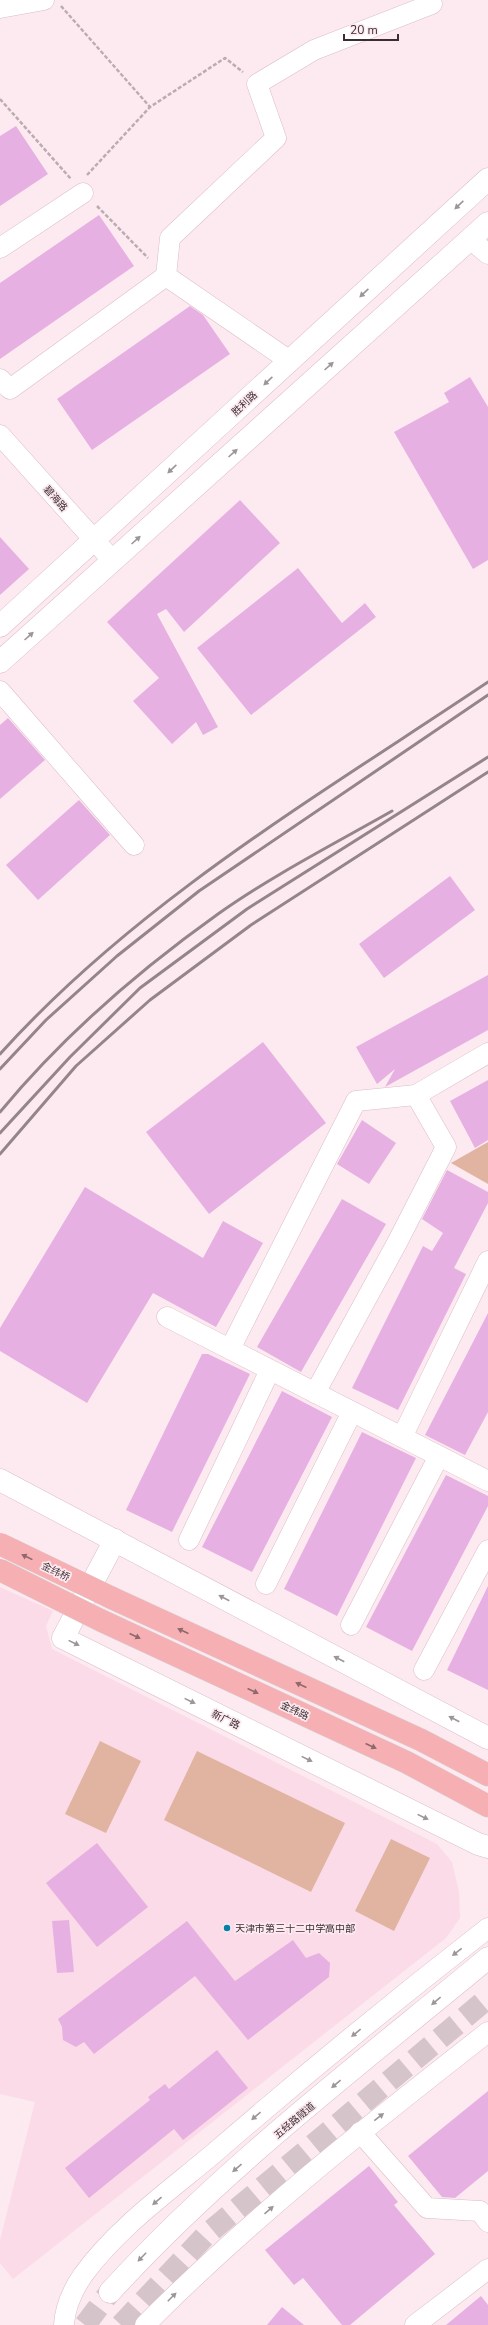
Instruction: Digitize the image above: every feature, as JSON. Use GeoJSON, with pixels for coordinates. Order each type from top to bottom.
{"type":"FeatureCollection","features":[{"type":"Feature","properties":{"kind":"main road","name":"胜利路"},"geometry":{"type":"LineString","coordinates":[[0,626],[488,179]]}},
{"type":"Feature","properties":{"kind":"main road"},"geometry":{"type":"LineString","coordinates":[[0,662],[488,224]]}},
{"type":"Feature","properties":{"kind":"main road"},"geometry":{"type":"LineString","coordinates":[[0,1480],[488,1738]]}},
{"type":"Feature","properties":{"kind":"main road","name":"新广路"},"geometry":{"type":"LineString","coordinates":[[115,1540],[63,1638],[478,1844],[488,1847]]}},
{"type":"Feature","properties":{"kind":"main road","name":"金纬桥"},"geometry":{"type":"LineString","coordinates":[[0,1544],[112,1598],[421,1740],[488,1774]]}},
{"type":"Feature","properties":{"kind":"main road","name":"金纬路"},"geometry":{"type":"LineString","coordinates":[[0,1570],[100,1620],[406,1762],[488,1806]]}},
{"type":"Feature","properties":{"kind":"main road","name":"五经路隧道"},"geometry":{"type":"LineString","coordinates":[[110,2292],[177,2221],[225,2178],[488,1958]]}},
{"type":"Feature","properties":{"kind":"street"},"geometry":{"type":"LineString","coordinates":[[0,8],[44,0]]}},
{"type":"Feature","properties":{"kind":"street"},"geometry":{"type":"LineString","coordinates":[[0,379],[10,389],[166,276],[170,238],[276,138],[257,84],[314,50],[432,4],[431,0]]}},
{"type":"Feature","properties":{"kind":"street"},"geometry":{"type":"LineString","coordinates":[[0,248],[83,186]]}},
{"type":"Feature","properties":{"kind":"street"},"geometry":{"type":"LineString","coordinates":[[470,239],[488,254]]}},
{"type":"Feature","properties":{"kind":"street"},"geometry":{"type":"LineString","coordinates":[[166,276],[290,361]]}},
{"type":"Feature","properties":{"kind":"street","name":"碧海路"},"geometry":{"type":"LineString","coordinates":[[0,435],[113,561]]}},
{"type":"Feature","properties":{"kind":"street"},"geometry":{"type":"LineString","coordinates":[[0,691],[134,845]]}},
{"type":"Feature","properties":{"kind":"street"},"geometry":{"type":"LineString","coordinates":[[230,1349],[356,1101],[416,1095],[488,1053]]}},
{"type":"Feature","properties":{"kind":"street"},"geometry":{"type":"LineString","coordinates":[[315,1393],[398,1241],[446,1147],[416,1095]]}},
{"type":"Feature","properties":{"kind":"street"},"geometry":{"type":"LineString","coordinates":[[402,1438],[488,1261]]}},
{"type":"Feature","properties":{"kind":"street"},"geometry":{"type":"LineString","coordinates":[[167,1317],[402,1438],[486,1477]]}},
{"type":"Feature","properties":{"kind":"street"},"geometry":{"type":"LineString","coordinates":[[189,1540],[270,1370]]}},
{"type":"Feature","properties":{"kind":"street"},"geometry":{"type":"LineString","coordinates":[[266,1584],[352,1412]]}},
{"type":"Feature","properties":{"kind":"street"},"geometry":{"type":"LineString","coordinates":[[350,1625],[439,1456]]}},
{"type":"Feature","properties":{"kind":"street"},"geometry":{"type":"LineString","coordinates":[[424,1670],[488,1550]]}},
{"type":"Feature","properties":{"kind":"street"},"geometry":{"type":"LineString","coordinates":[[64,2325],[65,2310],[83,2275],[105,2250],[136,2219],[322,2060],[488,1928]]}},
{"type":"Feature","properties":{"kind":"street"},"geometry":{"type":"LineString","coordinates":[[145,2325],[200,2270],[360,2132],[488,2032]]}},
{"type":"Feature","properties":{"kind":"street"},"geometry":{"type":"LineString","coordinates":[[360,2132],[427,2208],[485,2212]]}},
{"type":"Feature","properties":{"kind":"street"},"geometry":{"type":"LineString","coordinates":[[415,2325],[488,2269]]}},
{"type":"Feature","properties":{"kind":"path"},"geometry":{"type":"LineString","coordinates":[[55,0],[150,107]]}},
{"type":"Feature","properties":{"kind":"path"},"geometry":{"type":"LineString","coordinates":[[83,186],[150,107],[225,58],[257,84]]}},
{"type":"Feature","properties":{"kind":"shaded area"},"geometry":{"type":"Polygon","coordinates":[[[488,1142],[488,1184],[451,1163],[488,1142]]]}},
{"type":"Feature","properties":{"kind":"shaded area","name":"天津市第三十二中学高中部"},"geometry":{"type":"Polygon","coordinates":[[[0,1587],[53,1611],[46,1626],[52,1649],[437,1844],[452,1862],[459,1892],[460,1918],[446,1938],[13,2279],[0,2263],[0,2240],[35,2102],[0,2094],[0,1587]]]}},
{"type":"Feature","properties":{"kind":"shaded area"},"geometry":{"type":"Polygon","coordinates":[[[100,1741],[141,1761],[106,1833],[65,1814],[100,1741]]]}},
{"type":"Feature","properties":{"kind":"shaded area"},"geometry":{"type":"Polygon","coordinates":[[[197,1751],[345,1823],[311,1892],[164,1820],[197,1751]]]}},
{"type":"Feature","properties":{"kind":"shaded area"},"geometry":{"type":"Polygon","coordinates":[[[391,1839],[430,1858],[394,1931],[355,1911],[391,1839]]]}},
{"type":"Feature","properties":{"kind":"building"},"geometry":{"type":"Polygon","coordinates":[[[16,126],[48,174],[0,206],[0,136],[16,126]]]}},
{"type":"Feature","properties":{"kind":"building"},"geometry":{"type":"Polygon","coordinates":[[[99,215],[134,266],[0,359],[0,283],[99,215]]]}},
{"type":"Feature","properties":{"kind":"building"},"geometry":{"type":"Polygon","coordinates":[[[190,306],[203,315],[230,354],[92,450],[57,399],[190,306]]]}},
{"type":"Feature","properties":{"kind":"building"},"geometry":{"type":"Polygon","coordinates":[[[470,377],[488,407],[488,560],[473,569],[394,432],[449,402],[444,393],[470,377]]]}},
{"type":"Feature","properties":{"kind":"building"},"geometry":{"type":"Polygon","coordinates":[[[240,500],[280,543],[184,632],[166,609],[157,614],[218,727],[203,735],[196,722],[172,744],[133,701],[159,678],[107,622],[240,500]]]}},
{"type":"Feature","properties":{"kind":"building"},"geometry":{"type":"Polygon","coordinates":[[[0,537],[29,569],[0,595],[0,537]]]}},
{"type":"Feature","properties":{"kind":"building"},"geometry":{"type":"Polygon","coordinates":[[[298,568],[342,623],[365,603],[376,617],[251,715],[197,648],[298,568]]]}},
{"type":"Feature","properties":{"kind":"building"},"geometry":{"type":"Polygon","coordinates":[[[8,718],[45,760],[0,799],[0,725],[8,718]]]}},
{"type":"Feature","properties":{"kind":"building"},"geometry":{"type":"Polygon","coordinates":[[[79,800],[110,835],[38,900],[6,865],[79,800]]]}},
{"type":"Feature","properties":{"kind":"building"},"geometry":{"type":"Polygon","coordinates":[[[450,876],[475,910],[384,978],[359,944],[450,876]]]}},
{"type":"Feature","properties":{"kind":"building"},"geometry":{"type":"Polygon","coordinates":[[[488,975],[488,1030],[385,1087],[395,1069],[377,1084],[356,1047],[488,975]]]}},
{"type":"Feature","properties":{"kind":"building"},"geometry":{"type":"Polygon","coordinates":[[[263,1042],[326,1123],[209,1214],[146,1132],[263,1042]]]}},
{"type":"Feature","properties":{"kind":"building"},"geometry":{"type":"Polygon","coordinates":[[[488,1080],[488,1140],[475,1148],[450,1101],[488,1080]]]}},
{"type":"Feature","properties":{"kind":"building"},"geometry":{"type":"Polygon","coordinates":[[[362,1120],[396,1143],[369,1184],[337,1164],[362,1120]]]}},
{"type":"Feature","properties":{"kind":"building"},"geometry":{"type":"Polygon","coordinates":[[[447,1170],[488,1192],[488,1203],[454,1268],[466,1274],[398,1410],[352,1388],[423,1246],[432,1251],[443,1233],[422,1219],[447,1170]]]}},
{"type":"Feature","properties":{"kind":"building"},"geometry":{"type":"Polygon","coordinates":[[[85,1187],[203,1258],[223,1221],[263,1243],[216,1327],[153,1293],[87,1403],[0,1351],[0,1328],[85,1187]]]}},
{"type":"Feature","properties":{"kind":"building"},"geometry":{"type":"Polygon","coordinates":[[[342,1199],[386,1224],[301,1372],[257,1347],[342,1199]]]}},
{"type":"Feature","properties":{"kind":"building"},"geometry":{"type":"Polygon","coordinates":[[[488,1313],[488,1412],[465,1455],[425,1435],[488,1313]]]}},
{"type":"Feature","properties":{"kind":"building"},"geometry":{"type":"Polygon","coordinates":[[[202,1354],[208,1354],[250,1374],[172,1532],[126,1510],[202,1354]]]}},
{"type":"Feature","properties":{"kind":"building"},"geometry":{"type":"Polygon","coordinates":[[[282,1391],[332,1417],[252,1572],[202,1547],[282,1391]]]}},
{"type":"Feature","properties":{"kind":"building"},"geometry":{"type":"Polygon","coordinates":[[[362,1432],[416,1458],[337,1616],[284,1589],[362,1432]]]}},
{"type":"Feature","properties":{"kind":"building"},"geometry":{"type":"Polygon","coordinates":[[[446,1475],[488,1496],[488,1506],[412,1651],[366,1627],[446,1475]]]}},
{"type":"Feature","properties":{"kind":"building"},"geometry":{"type":"Polygon","coordinates":[[[488,1586],[488,1690],[447,1670],[488,1586]]]}},
{"type":"Feature","properties":{"kind":"building"},"geometry":{"type":"Polygon","coordinates":[[[97,1843],[148,1907],[97,1947],[46,1883],[97,1843]]]}},
{"type":"Feature","properties":{"kind":"building"},"geometry":{"type":"Polygon","coordinates":[[[69,1920],[74,1972],[57,1973],[52,1921],[69,1920]]]}},
{"type":"Feature","properties":{"kind":"building"},"geometry":{"type":"Polygon","coordinates":[[[187,1921],[235,1981],[293,1940],[306,1958],[319,1953],[330,1963],[329,1977],[248,2040],[195,1976],[94,2054],[84,2042],[76,2047],[63,2040],[62,2027],[58,2019],[187,1921]]]}},
{"type":"Feature","properties":{"kind":"building"},"geometry":{"type":"Polygon","coordinates":[[[217,2050],[248,2088],[183,2140],[174,2129],[89,2198],[65,2168],[150,2100],[148,2097],[165,2084],[169,2089],[217,2050]]]}},
{"type":"Feature","properties":{"kind":"building"},"geometry":{"type":"Polygon","coordinates":[[[488,2091],[488,2171],[455,2198],[442,2197],[408,2156],[488,2091]]]}},
{"type":"Feature","properties":{"kind":"building"},"geometry":{"type":"Polygon","coordinates":[[[369,2166],[398,2202],[394,2205],[435,2254],[350,2325],[342,2325],[303,2278],[294,2285],[265,2250],[369,2166]]]}},
{"type":"Feature","properties":{"kind":"building"},"geometry":{"type":"Polygon","coordinates":[[[481,2296],[488,2305],[488,2325],[446,2325],[481,2296]]]}},
{"type":"Feature","properties":{"kind":"building"},"geometry":{"type":"Polygon","coordinates":[[[282,2307],[304,2325],[267,2325],[282,2307]]]}},
{"type":"Feature","properties":{"kind":"tunnel"},"geometry":{"type":"LineString","coordinates":[[121,2325],[206,2235],[488,1998]]}},
{"type":"Feature","properties":{"kind":"tunnel"},"geometry":{"type":"LineString","coordinates":[[85,2325],[110,2292]]}},
{"type":"Feature","properties":{"kind":"railway"},"geometry":{"type":"LineString","coordinates":[[0,1054],[54,999],[111,947],[170,899],[295,809],[488,682]]}},
{"type":"Feature","properties":{"kind":"railway"},"geometry":{"type":"LineString","coordinates":[[0,1069],[46,1020],[117,956],[199,891],[488,695]]}},
{"type":"Feature","properties":{"kind":"railway"},"geometry":{"type":"LineString","coordinates":[[0,1133],[70,1057],[140,988],[247,909],[488,757]]}},
{"type":"Feature","properties":{"kind":"railway"},"geometry":{"type":"LineString","coordinates":[[0,1154],[76,1066],[150,1000],[251,925],[488,772]]}},
{"type":"Feature","properties":{"kind":"railway"},"geometry":{"type":"LineString","coordinates":[[0,1112],[49,1057],[103,1006],[159,958],[218,914],[260,886],[392,811]]}},
{"type":"Feature","properties":{"kind":"place","name":"天津市第三十二中学高中部"},"geometry":{"type":"Point","coordinates":[227,1928]}}]}
